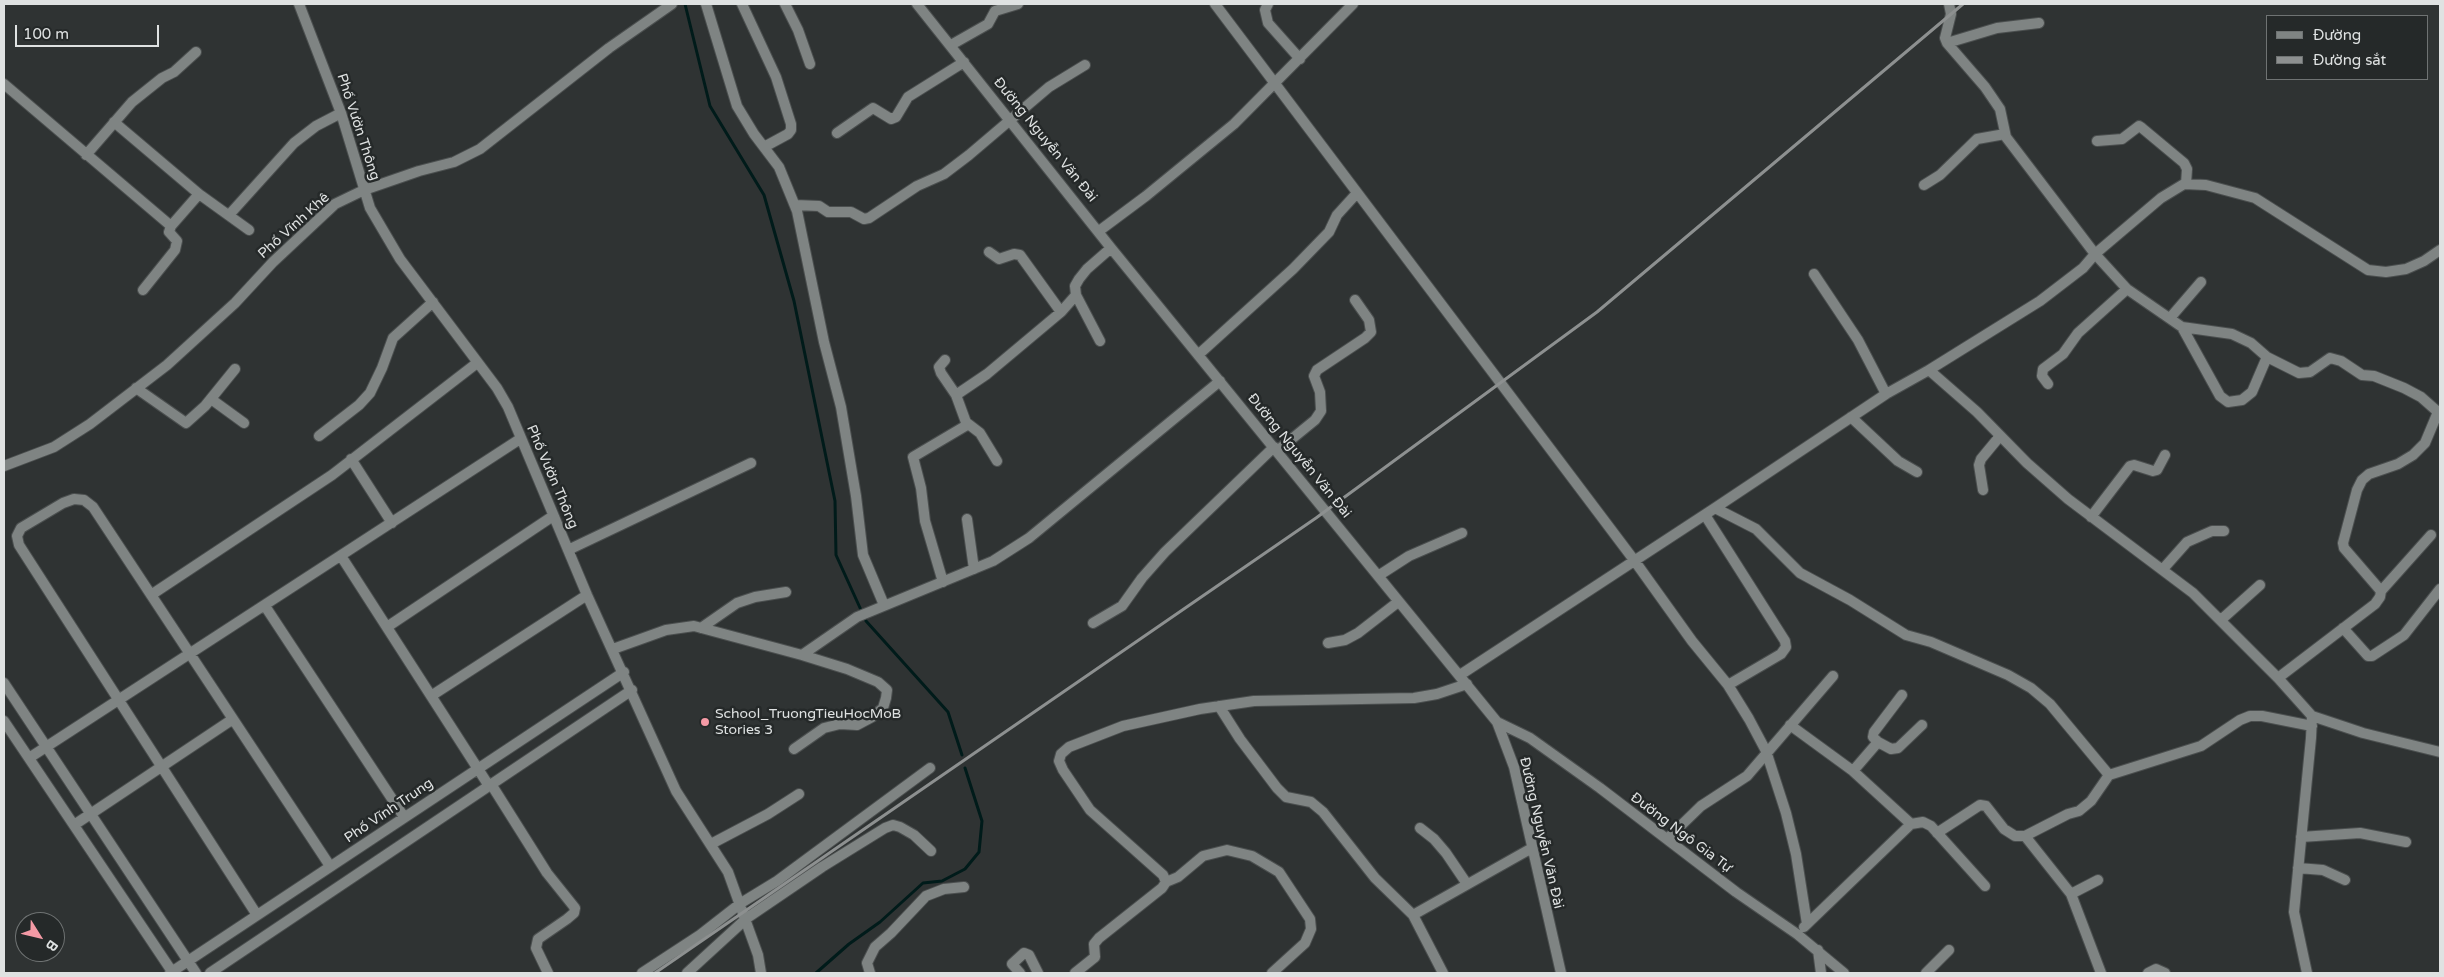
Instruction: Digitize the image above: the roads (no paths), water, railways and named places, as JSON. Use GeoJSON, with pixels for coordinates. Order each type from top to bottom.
{"type":"FeatureCollection","features":[{"type":"Feature","properties":{"kind":"street","name":"Phố Vườn Thông"},"geometry":{"type":"LineString","coordinates":[[299,4],[341,113],[370,208],[400,259],[508,407],[587,595],[624,672],[676,791],[728,872],[746,918],[758,955],[761,973]]}},
{"type":"Feature","properties":{"kind":"street","name":"Phố Vĩnh Khê"},"geometry":{"type":"LineString","coordinates":[[4,466],[54,447],[90,424],[192,344],[235,303],[273,262],[336,204],[364,190],[419,171],[454,162],[480,149],[609,48],[672,4]]}},
{"type":"Feature","properties":{"kind":"street"},"geometry":{"type":"LineString","coordinates":[[706,4],[737,106],[779,167],[795,205],[806,244],[824,342],[843,416],[863,555],[884,605]]}},
{"type":"Feature","properties":{"kind":"street"},"geometry":{"type":"LineString","coordinates":[[742,4],[776,77],[791,124],[791,130],[788,134],[764,147]]}},
{"type":"Feature","properties":{"kind":"street"},"geometry":{"type":"LineString","coordinates":[[785,4],[798,30],[810,64]]}},
{"type":"Feature","properties":{"kind":"street","name":"Đường Nguyễn Văn Đài"},"geometry":{"type":"LineString","coordinates":[[917,4],[951,44],[1111,248],[1497,722],[1514,767],[1561,973]]}},
{"type":"Feature","properties":{"kind":"street"},"geometry":{"type":"LineString","coordinates":[[951,44],[988,24],[994,11],[1018,4]]}},
{"type":"Feature","properties":{"kind":"street"},"geometry":{"type":"LineString","coordinates":[[1215,4],[1634,560],[1692,641],[1728,686],[1750,719],[1766,751],[1788,821],[1807,924]]}},
{"type":"Feature","properties":{"kind":"street"},"geometry":{"type":"LineString","coordinates":[[1268,4],[1265,10],[1268,23],[1300,59]]}},
{"type":"Feature","properties":{"kind":"street"},"geometry":{"type":"LineString","coordinates":[[1099,231],[1146,196],[1234,124],[1353,4]]}},
{"type":"Feature","properties":{"kind":"street"},"geometry":{"type":"LineString","coordinates":[[1949,4],[1951,14],[1945,38],[1947,43],[1985,87],[2000,109],[2005,134],[2095,254],[2127,289],[2182,328],[2220,396],[2228,402],[2242,400],[2252,392],[2267,357]]}},
{"type":"Feature","properties":{"kind":"street"},"geometry":{"type":"LineString","coordinates":[[1947,43],[1997,28],[2039,24]]}},
{"type":"Feature","properties":{"kind":"street"},"geometry":{"type":"LineString","coordinates":[[86,155],[132,102],[162,78],[174,72],[196,52]]}},
{"type":"Feature","properties":{"kind":"street"},"geometry":{"type":"LineString","coordinates":[[837,133],[873,108],[890,119],[896,117],[908,98],[964,62]]}},
{"type":"Feature","properties":{"kind":"street"},"geometry":{"type":"LineString","coordinates":[[795,205],[819,206],[828,212],[851,212],[864,219],[869,218],[917,186],[944,174],[1049,87],[1085,65]]}},
{"type":"Feature","properties":{"kind":"street"},"geometry":{"type":"LineString","coordinates":[[4,84],[171,226]]}},
{"type":"Feature","properties":{"kind":"street"},"geometry":{"type":"LineString","coordinates":[[229,215],[294,142],[316,126],[341,113]]}},
{"type":"Feature","properties":{"kind":"street"},"geometry":{"type":"LineString","coordinates":[[114,122],[199,194],[249,230]]}},
{"type":"Feature","properties":{"kind":"street"},"geometry":{"type":"LineString","coordinates":[[2097,141],[2122,139],[2139,126],[2184,163],[2187,169],[2186,184]]}},
{"type":"Feature","properties":{"kind":"street"},"geometry":{"type":"LineString","coordinates":[[1924,185],[1940,175],[1977,139],[2005,134]]}},
{"type":"Feature","properties":{"kind":"street"},"geometry":{"type":"LineString","coordinates":[[1460,675],[1886,394],[1929,370],[2040,301],[2083,268],[2095,254],[2171,190],[2186,184],[2206,185],[2255,198],[2368,270],[2386,272],[2406,269],[2424,261],[2440,250]]}},
{"type":"Feature","properties":{"kind":"street"},"geometry":{"type":"LineString","coordinates":[[1198,355],[1293,269],[1329,232],[1337,215],[1357,193]]}},
{"type":"Feature","properties":{"kind":"street"},"geometry":{"type":"LineString","coordinates":[[143,290],[175,250],[177,241],[169,232],[171,226],[199,194]]}},
{"type":"Feature","properties":{"kind":"street"},"geometry":{"type":"LineString","coordinates":[[1100,341],[1076,295],[1075,286],[1087,269],[1111,248]]}},
{"type":"Feature","properties":{"kind":"street"},"geometry":{"type":"LineString","coordinates":[[989,252],[999,259],[1014,254],[1020,255],[1062,312]]}},
{"type":"Feature","properties":{"kind":"street"},"geometry":{"type":"LineString","coordinates":[[1814,274],[1858,340],[1886,394]]}},
{"type":"Feature","properties":{"kind":"street"},"geometry":{"type":"LineString","coordinates":[[2170,318],[2201,282]]}},
{"type":"Feature","properties":{"kind":"street"},"geometry":{"type":"LineString","coordinates":[[2048,384],[2042,376],[2044,369],[2063,354],[2078,333],[2127,289]]}},
{"type":"Feature","properties":{"kind":"street"},"geometry":{"type":"LineString","coordinates":[[956,395],[987,374],[1062,312],[1076,295]]}},
{"type":"Feature","properties":{"kind":"street"},"geometry":{"type":"LineString","coordinates":[[1093,623],[1122,606],[1142,578],[1165,552],[1276,449],[1315,420],[1321,411],[1320,392],[1314,376],[1317,370],[1371,332],[1369,320],[1355,300]]}},
{"type":"Feature","properties":{"kind":"street"},"geometry":{"type":"LineString","coordinates":[[318,436],[359,405],[370,392],[382,368],[393,338],[433,302]]}},
{"type":"Feature","properties":{"kind":"street"},"geometry":{"type":"LineString","coordinates":[[2182,328],[2232,334],[2251,343],[2267,357],[2299,374],[2310,372],[2330,358],[2341,361],[2362,375],[2374,376],[2404,388],[2439,411],[2437,426],[2413,455],[2398,464],[2369,474],[2362,480],[2357,490],[2343,543],[2344,548],[2381,591]]}},
{"type":"Feature","properties":{"kind":"street"},"geometry":{"type":"LineString","coordinates":[[945,360],[939,367],[940,373],[956,395],[967,423],[980,433],[997,461]]}},
{"type":"Feature","properties":{"kind":"street"},"geometry":{"type":"LineString","coordinates":[[151,595],[332,475],[477,363]]}},
{"type":"Feature","properties":{"kind":"street"},"geometry":{"type":"LineString","coordinates":[[136,388],[186,424],[211,399],[236,369]]}},
{"type":"Feature","properties":{"kind":"street"},"geometry":{"type":"LineString","coordinates":[[1929,370],[2027,463],[2090,517],[2163,569],[2222,620],[2278,678],[2312,721],[2294,912],[2307,973]]}},
{"type":"Feature","properties":{"kind":"street"},"geometry":{"type":"LineString","coordinates":[[802,655],[857,617],[993,561],[1030,538],[1220,381]]}},
{"type":"Feature","properties":{"kind":"street"},"geometry":{"type":"LineString","coordinates":[[211,399],[244,423]]}},
{"type":"Feature","properties":{"kind":"street"},"geometry":{"type":"LineString","coordinates":[[1851,417],[1898,461],[1917,472]]}},
{"type":"Feature","properties":{"kind":"street"},"geometry":{"type":"LineString","coordinates":[[943,582],[925,522],[921,488],[913,457],[964,428],[967,423]]}},
{"type":"Feature","properties":{"kind":"street"},"geometry":{"type":"LineString","coordinates":[[1983,490],[1981,459],[2000,436]]}},
{"type":"Feature","properties":{"kind":"street"},"geometry":{"type":"LineString","coordinates":[[29,758],[520,439]]}},
{"type":"Feature","properties":{"kind":"street"},"geometry":{"type":"LineString","coordinates":[[2090,517],[2130,466],[2134,465],[2153,471],[2157,470],[2165,455]]}},
{"type":"Feature","properties":{"kind":"street"},"geometry":{"type":"LineString","coordinates":[[351,459],[392,523]]}},
{"type":"Feature","properties":{"kind":"street"},"geometry":{"type":"LineString","coordinates":[[568,550],[751,463]]}},
{"type":"Feature","properties":{"kind":"street"},"geometry":{"type":"LineString","coordinates":[[257,915],[19,545],[17,536],[21,528],[63,503],[74,499],[84,500],[92,507],[330,866]]}},
{"type":"Feature","properties":{"kind":"street"},"geometry":{"type":"LineString","coordinates":[[1715,508],[1756,529],[1800,573],[1850,600],[1906,635],[1931,642],[2008,674],[2031,688],[2050,704],[2109,775]]}},
{"type":"Feature","properties":{"kind":"street"},"geometry":{"type":"LineString","coordinates":[[1705,515],[1785,641],[1786,647],[1781,654],[1728,686]]}},
{"type":"Feature","properties":{"kind":"street"},"geometry":{"type":"LineString","coordinates":[[387,627],[553,516]]}},
{"type":"Feature","properties":{"kind":"street"},"geometry":{"type":"LineString","coordinates":[[967,519],[974,569]]}},
{"type":"Feature","properties":{"kind":"street"},"geometry":{"type":"LineString","coordinates":[[2163,569],[2187,542],[2212,531],[2224,531]]}},
{"type":"Feature","properties":{"kind":"street"},"geometry":{"type":"LineString","coordinates":[[1378,576],[1409,556],[1462,533]]}},
{"type":"Feature","properties":{"kind":"street"},"geometry":{"type":"LineString","coordinates":[[2278,678],[2375,604],[2381,591],[2431,534]]}},
{"type":"Feature","properties":{"kind":"street"},"geometry":{"type":"LineString","coordinates":[[341,556],[477,768],[547,873],[575,908],[574,913],[567,919],[538,939],[536,948],[548,973]]}},
{"type":"Feature","properties":{"kind":"street"},"geometry":{"type":"LineString","coordinates":[[2222,620],[2260,585]]}},
{"type":"Feature","properties":{"kind":"street"},"geometry":{"type":"LineString","coordinates":[[2343,628],[2368,656],[2372,656],[2404,635],[2440,589]]}},
{"type":"Feature","properties":{"kind":"street"},"geometry":{"type":"LineString","coordinates":[[701,628],[737,604],[755,597],[786,592]]}},
{"type":"Feature","properties":{"kind":"street"},"geometry":{"type":"LineString","coordinates":[[431,696],[587,595]]}},
{"type":"Feature","properties":{"kind":"street"},"geometry":{"type":"LineString","coordinates":[[1328,643],[1345,640],[1358,633],[1398,602]]}},
{"type":"Feature","properties":{"kind":"street"},"geometry":{"type":"LineString","coordinates":[[265,606],[404,817]]}},
{"type":"Feature","properties":{"kind":"street"},"geometry":{"type":"LineString","coordinates":[[613,649],[666,630],[694,626],[847,669],[878,682],[887,690],[883,708],[872,717],[857,725],[840,724],[824,728],[794,749]]}},
{"type":"Feature","properties":{"kind":"street","name":"Phố Vĩnh Trung"},"geometry":{"type":"LineString","coordinates":[[172,973],[477,768],[624,672]]}},
{"type":"Feature","properties":{"kind":"street"},"geometry":{"type":"LineString","coordinates":[[1667,839],[1701,806],[1747,776],[1766,751],[1833,676]]}},
{"type":"Feature","properties":{"kind":"street"},"geometry":{"type":"LineString","coordinates":[[4,683],[196,973]]}},
{"type":"Feature","properties":{"kind":"street"},"geometry":{"type":"LineString","coordinates":[[1166,882],[1163,875],[1090,810],[1062,770],[1059,761],[1061,754],[1070,747],[1123,726],[1220,706],[1254,701],[1414,698],[1437,694],[1467,684]]}},
{"type":"Feature","properties":{"kind":"street"},"geometry":{"type":"LineString","coordinates":[[210,973],[632,690]]}},
{"type":"Feature","properties":{"kind":"street"},"geometry":{"type":"LineString","coordinates":[[1902,695],[1874,732],[1873,737],[1891,749],[1898,748],[1922,725]]}},
{"type":"Feature","properties":{"kind":"street"},"geometry":{"type":"LineString","coordinates":[[1220,706],[1240,739],[1277,788],[1286,796],[1310,802],[1323,812],[1375,878],[1413,915],[1443,973]]}},
{"type":"Feature","properties":{"kind":"street"},"geometry":{"type":"LineString","coordinates":[[1936,833],[1980,805],[1986,806],[2004,829],[2015,836],[2026,836],[2068,814],[2079,811],[2096,796],[2109,775],[2202,746],[2240,720],[2250,716],[2312,721],[2440,752]]}},
{"type":"Feature","properties":{"kind":"street"},"geometry":{"type":"LineString","coordinates":[[74,825],[162,768],[232,719]]}},
{"type":"Feature","properties":{"kind":"street"},"geometry":{"type":"LineString","coordinates":[[4,721],[172,973]]}},
{"type":"Feature","properties":{"kind":"street","name":"Đường Ngô Gia Tự"},"geometry":{"type":"LineString","coordinates":[[1497,722],[1530,738],[1736,892],[1797,934],[1844,973]]}},
{"type":"Feature","properties":{"kind":"street"},"geometry":{"type":"LineString","coordinates":[[1790,725],[1853,771],[1911,824]]}},
{"type":"Feature","properties":{"kind":"street"},"geometry":{"type":"LineString","coordinates":[[1853,771],[1878,742]]}},
{"type":"Feature","properties":{"kind":"street"},"geometry":{"type":"LineString","coordinates":[[642,973],[700,935],[741,903],[777,881],[930,768]]}},
{"type":"Feature","properties":{"kind":"street"},"geometry":{"type":"LineString","coordinates":[[711,844],[768,814],[799,794]]}},
{"type":"Feature","properties":{"kind":"street"},"geometry":{"type":"LineString","coordinates":[[1797,934],[1911,824],[1923,822],[1936,833],[1985,886]]}},
{"type":"Feature","properties":{"kind":"street"},"geometry":{"type":"LineString","coordinates":[[687,973],[746,918],[822,867],[893,825],[914,835],[931,851]]}},
{"type":"Feature","properties":{"kind":"street"},"geometry":{"type":"LineString","coordinates":[[1420,828],[1434,839],[1446,853],[1467,884]]}},
{"type":"Feature","properties":{"kind":"street"},"geometry":{"type":"LineString","coordinates":[[2301,837],[2360,833],[2406,842]]}},
{"type":"Feature","properties":{"kind":"street"},"geometry":{"type":"LineString","coordinates":[[2026,836],[2071,894],[2101,973]]}},
{"type":"Feature","properties":{"kind":"street"},"geometry":{"type":"LineString","coordinates":[[1413,915],[1532,848]]}},
{"type":"Feature","properties":{"kind":"street"},"geometry":{"type":"LineString","coordinates":[[1075,973],[1095,957],[1094,944],[1099,938],[1162,888],[1166,882],[1178,877],[1203,856],[1227,850],[1252,856],[1279,872],[1310,919],[1311,929],[1305,943],[1272,973]]}},
{"type":"Feature","properties":{"kind":"street"},"geometry":{"type":"LineString","coordinates":[[2298,868],[2323,870],[2345,880]]}},
{"type":"Feature","properties":{"kind":"street"},"geometry":{"type":"LineString","coordinates":[[2071,894],[2098,880]]}},
{"type":"Feature","properties":{"kind":"street"},"geometry":{"type":"LineString","coordinates":[[870,973],[867,963],[875,946],[891,933],[926,896],[944,889],[964,886]]}},
{"type":"Feature","properties":{"kind":"street"},"geometry":{"type":"LineString","coordinates":[[1818,950],[1821,973]]}},
{"type":"Feature","properties":{"kind":"street"},"geometry":{"type":"LineString","coordinates":[[1926,973],[1949,950]]}},
{"type":"Feature","properties":{"kind":"street"},"geometry":{"type":"LineString","coordinates":[[1020,973],[1012,964],[1024,954],[1029,955],[1038,973]]}},
{"type":"Feature","properties":{"kind":"street"},"geometry":{"type":"LineString","coordinates":[[2148,973],[2156,970],[2165,973]]}},
{"type":"Feature","properties":{"kind":"waterway"},"geometry":{"type":"LineString","coordinates":[[685,4],[710,106],[764,195],[794,301],[835,501],[836,555],[866,621],[948,712],[962,755]]}},
{"type":"Feature","properties":{"kind":"waterway"},"geometry":{"type":"LineString","coordinates":[[816,973],[849,944],[880,922],[923,883],[942,881],[965,869],[979,852],[982,821],[965,768]]}},
{"type":"Feature","properties":{"kind":"railway"},"geometry":{"type":"LineString","coordinates":[[655,973],[1316,518],[1597,312],[1963,4]]}},
{"type":"Feature","properties":{"kind":"place","name":"School_TruongTieuHocMoB Stories 3"},"geometry":{"type":"Point","coordinates":[705,722]}}]}
